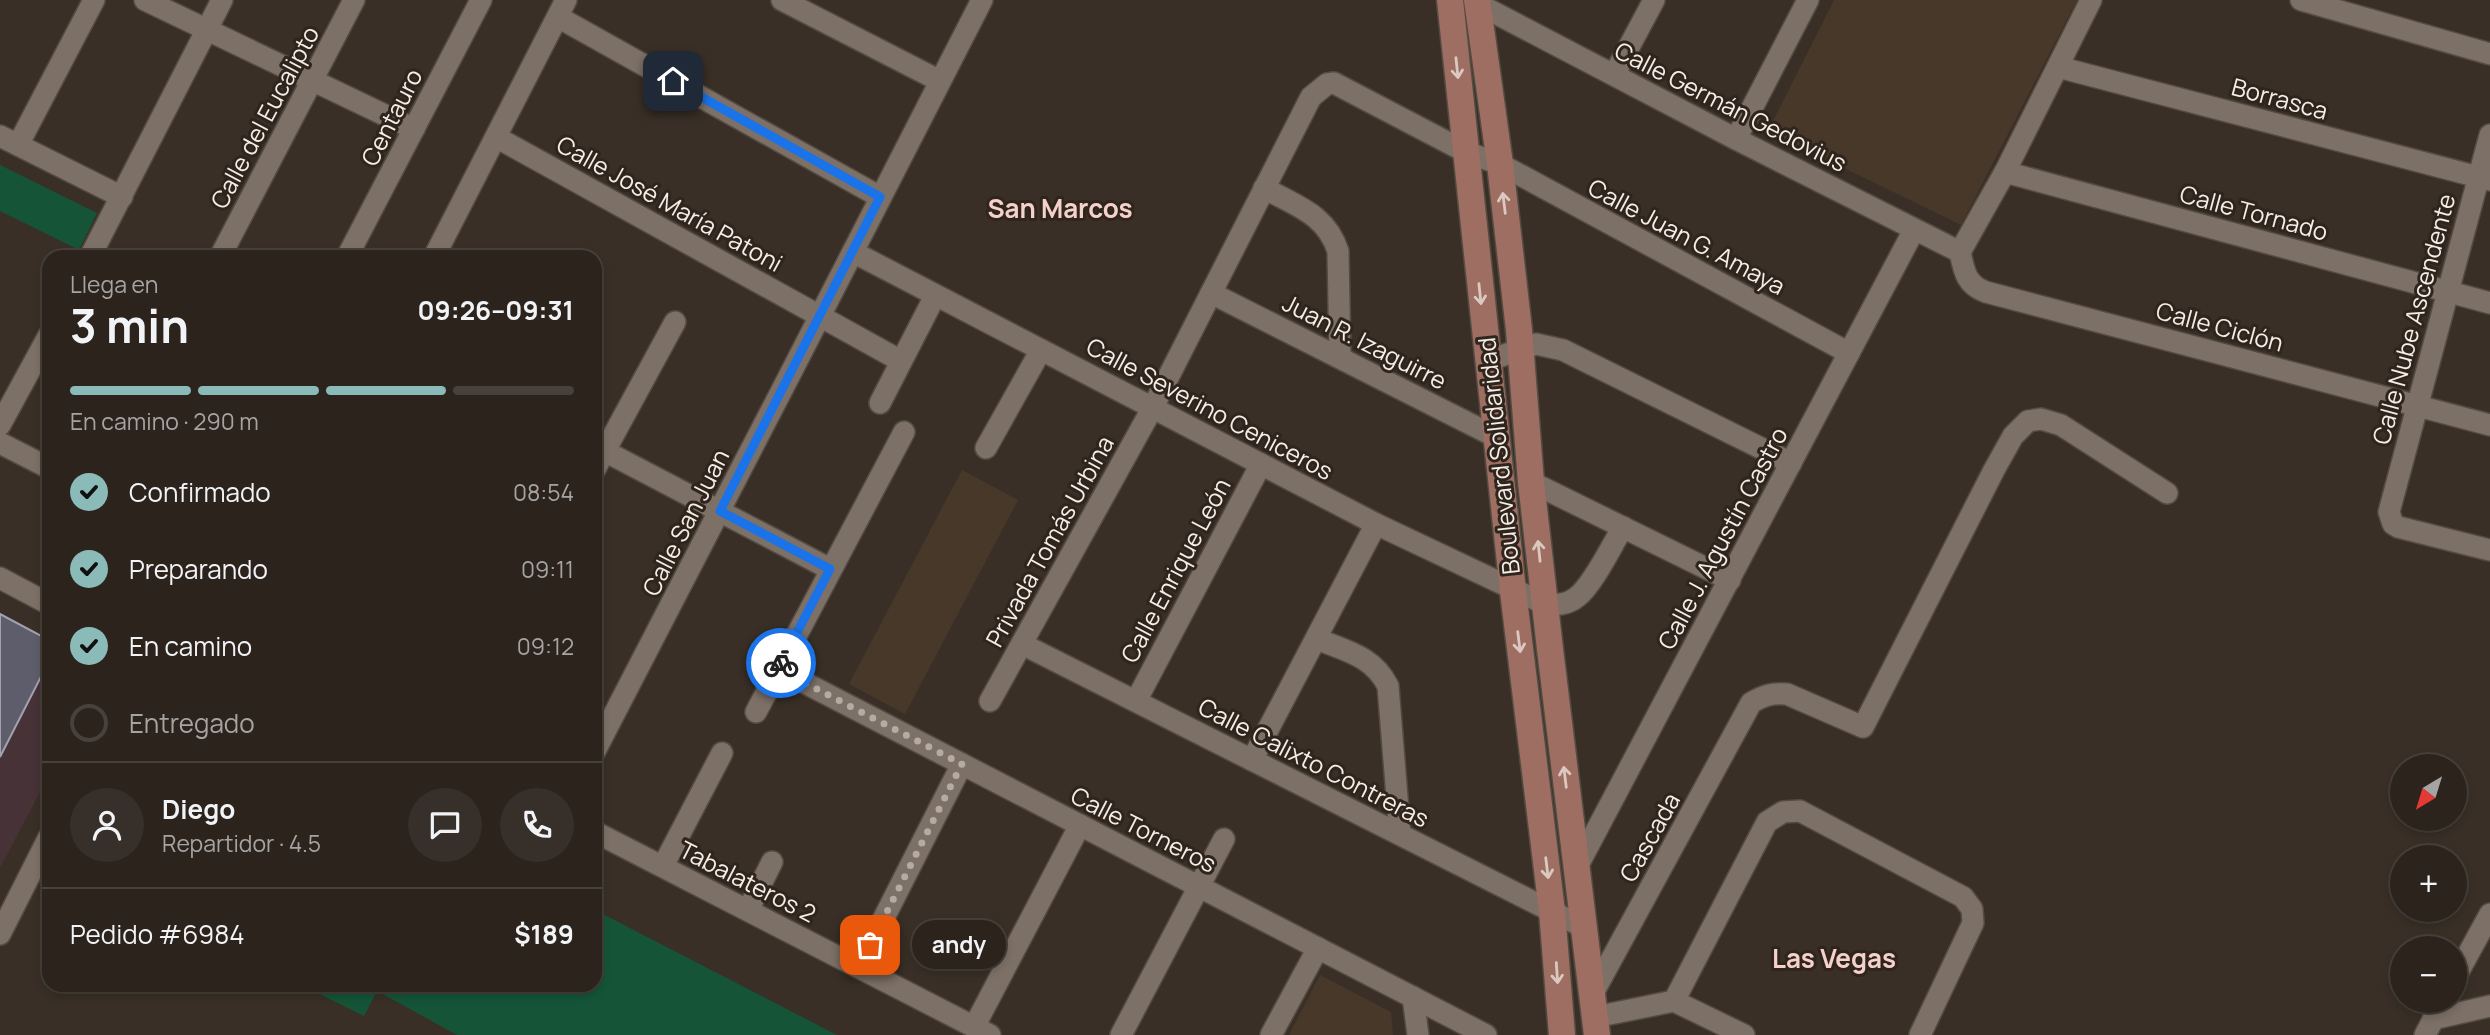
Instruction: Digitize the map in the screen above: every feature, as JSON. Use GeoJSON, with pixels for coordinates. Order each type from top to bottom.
{"type":"FeatureCollection","features":[{"type":"Feature","properties":{"kind":"main road","name":"Boulevard Solidaridad"},"geometry":{"type":"LineString","coordinates":[[1450,0],[1487,361],[1552,911],[1562,1035]]}},
{"type":"Feature","properties":{"kind":"main road","name":"Boulevard Solidaridad"},"geometry":{"type":"LineString","coordinates":[[1477,2],[1500,164],[1531,482],[1595,1016]]}},
{"type":"Feature","properties":{"kind":"street"},"geometry":{"type":"LineString","coordinates":[[94,0],[9,141],[122,197]]}},
{"type":"Feature","properties":{"kind":"street"},"geometry":{"type":"LineString","coordinates":[[145,0],[414,129]]}},
{"type":"Feature","properties":{"kind":"street"},"geometry":{"type":"LineString","coordinates":[[94,250],[222,0]]}},
{"type":"Feature","properties":{"kind":"street","name":"Calle del Eucalipto"},"geometry":{"type":"LineString","coordinates":[[224,250],[354,0]]}},
{"type":"Feature","properties":{"kind":"street","name":"Centauro"},"geometry":{"type":"LineString","coordinates":[[351,250],[481,0]]}},
{"type":"Feature","properties":{"kind":"street"},"geometry":{"type":"LineString","coordinates":[[782,0],[940,81]]}},
{"type":"Feature","properties":{"kind":"street","name":"Calle San Juan"},"geometry":{"type":"LineString","coordinates":[[602,738],[982,0]]}},
{"type":"Feature","properties":{"kind":"street"},"geometry":{"type":"LineString","coordinates":[[1614,75],[1654,0]]}},
{"type":"Feature","properties":{"kind":"street"},"geometry":{"type":"LineString","coordinates":[[1736,139],[1808,0]]}},
{"type":"Feature","properties":{"kind":"street"},"geometry":{"type":"LineString","coordinates":[[1960,252],[2004,172],[2091,0]]}},
{"type":"Feature","properties":{"kind":"street"},"geometry":{"type":"LineString","coordinates":[[2301,0],[2490,54]]}},
{"type":"Feature","properties":{"kind":"street","name":"Calle Germán Gedovius"},"geometry":{"type":"LineString","coordinates":[[1477,2],[1512,9],[1614,75],[1960,252]]}},
{"type":"Feature","properties":{"kind":"street"},"geometry":{"type":"LineString","coordinates":[[438,250],[562,8],[880,197]]}},
{"type":"Feature","properties":{"kind":"street","name":"Borrasca"},"geometry":{"type":"LineString","coordinates":[[2057,67],[2485,178]]}},
{"type":"Feature","properties":{"kind":"street","name":"Calle Juan G. Amaya"},"geometry":{"type":"LineString","coordinates":[[1264,188],[1311,97],[1319,89],[1334,83],[1466,152],[1500,164],[1849,353]]}},
{"type":"Feature","properties":{"kind":"street","name":"Calle Nube Ascendente"},"geometry":{"type":"LineString","coordinates":[[2490,135],[2485,178],[2447,292],[2389,512],[2398,527],[2490,550]]}},
{"type":"Feature","properties":{"kind":"street","name":"Calle José María Patoni"},"geometry":{"type":"LineString","coordinates":[[496,137],[901,361]]}},
{"type":"Feature","properties":{"kind":"street","name":"Calle Tornado"},"geometry":{"type":"LineString","coordinates":[[2004,172],[2490,303]]}},
{"type":"Feature","properties":{"kind":"street"},"geometry":{"type":"LineString","coordinates":[[1264,188],[1321,220],[1332,234],[1338,251],[1340,357]]}},
{"type":"Feature","properties":{"kind":"street","name":"Privada Tomás Urbina"},"geometry":{"type":"LineString","coordinates":[[990,701],[1153,407],[1264,188]]}},
{"type":"Feature","properties":{"kind":"street","name":"Calle J. Agustín Castro"},"geometry":{"type":"LineString","coordinates":[[1576,869],[1914,230]]}},
{"type":"Feature","properties":{"kind":"street","name":"Calle Severino Ceniceros"},"geometry":{"type":"LineString","coordinates":[[853,251],[1376,524],[1545,604]]}},
{"type":"Feature","properties":{"kind":"street","name":"Calle Ciclón"},"geometry":{"type":"LineString","coordinates":[[1960,252],[1964,274],[1977,289],[1986,292],[2490,425]]}},
{"type":"Feature","properties":{"kind":"street","name":"Juan R. Izaguirre"},"geometry":{"type":"LineString","coordinates":[[1211,293],[1496,437]]}},
{"type":"Feature","properties":{"kind":"street"},"geometry":{"type":"LineString","coordinates":[[880,403],[935,296]]}},
{"type":"Feature","properties":{"kind":"street"},"geometry":{"type":"LineString","coordinates":[[602,448],[675,322]]}},
{"type":"Feature","properties":{"kind":"street"},"geometry":{"type":"LineString","coordinates":[[1487,361],[1536,344],[1563,351],[1791,463]]}},
{"type":"Feature","properties":{"kind":"street"},"geometry":{"type":"LineString","coordinates":[[0,425],[42,348]]}},
{"type":"Feature","properties":{"kind":"street"},"geometry":{"type":"LineString","coordinates":[[986,448],[1041,350]]}},
{"type":"Feature","properties":{"kind":"street","name":"Cascada"},"geometry":{"type":"LineString","coordinates":[[1595,1016],[1751,703],[1763,695],[1787,694],[1863,727],[1994,470],[2013,436],[2028,421],[2041,419],[2061,425],[2167,493]]}},
{"type":"Feature","properties":{"kind":"street"},"geometry":{"type":"LineString","coordinates":[[756,712],[904,432]]}},
{"type":"Feature","properties":{"kind":"street"},"geometry":{"type":"LineString","coordinates":[[0,443],[42,464]]}},
{"type":"Feature","properties":{"kind":"street"},"geometry":{"type":"LineString","coordinates":[[602,457],[720,511],[830,569]]}},
{"type":"Feature","properties":{"kind":"street","name":"Calle Enrique León"},"geometry":{"type":"LineString","coordinates":[[1136,701],[1261,464]]}},
{"type":"Feature","properties":{"kind":"street"},"geometry":{"type":"LineString","coordinates":[[1531,482],[1730,580]]}},
{"type":"Feature","properties":{"kind":"street"},"geometry":{"type":"LineString","coordinates":[[1252,760],[1376,524]]}},
{"type":"Feature","properties":{"kind":"street"},"geometry":{"type":"LineString","coordinates":[[1545,604],[1561,605],[1576,598],[1587,587],[1623,527]]}},
{"type":"Feature","properties":{"kind":"street"},"geometry":{"type":"LineString","coordinates":[[0,578],[42,596]]}},
{"type":"Feature","properties":{"kind":"street"},"geometry":{"type":"LineString","coordinates":[[1317,639],[1370,662],[1382,673],[1388,686],[1400,834]]}},
{"type":"Feature","properties":{"kind":"street","name":"Calle Calixto Contreras"},"geometry":{"type":"LineString","coordinates":[[1022,643],[1583,927]]}},
{"type":"Feature","properties":{"kind":"street","name":"Calle Torneros"},"geometry":{"type":"LineString","coordinates":[[778,669],[1486,1035]]}},
{"type":"Feature","properties":{"kind":"street"},"geometry":{"type":"LineString","coordinates":[[663,866],[722,753]]}},
{"type":"Feature","properties":{"kind":"street"},"geometry":{"type":"LineString","coordinates":[[859,967],[962,764]]}},
{"type":"Feature","properties":{"kind":"street"},"geometry":{"type":"LineString","coordinates":[[1674,1001],[1767,822],[1783,812],[1800,811],[1963,897],[1972,909],[1973,923],[1920,1035]]}},
{"type":"Feature","properties":{"kind":"street"},"geometry":{"type":"LineString","coordinates":[[982,1031],[1080,825]]}},
{"type":"Feature","properties":{"kind":"street","name":"Tabalateros 2"},"geometry":{"type":"LineString","coordinates":[[602,836],[982,1031]]}},
{"type":"Feature","properties":{"kind":"street"},"geometry":{"type":"LineString","coordinates":[[1121,1035],[1224,839]]}},
{"type":"Feature","properties":{"kind":"street"},"geometry":{"type":"LineString","coordinates":[[0,934],[42,850]]}},
{"type":"Feature","properties":{"kind":"street"},"geometry":{"type":"LineString","coordinates":[[748,910],[772,862]]}},
{"type":"Feature","properties":{"kind":"street"},"geometry":{"type":"LineString","coordinates":[[2467,956],[2490,914]]}},
{"type":"Feature","properties":{"kind":"street"},"geometry":{"type":"LineString","coordinates":[[1271,1035],[1318,947]]}},
{"type":"Feature","properties":{"kind":"street"},"geometry":{"type":"LineString","coordinates":[[1413,997],[1418,1035]]}},
{"type":"Feature","properties":{"kind":"street"},"geometry":{"type":"LineString","coordinates":[[1595,1016],[1674,1001],[1744,1035]]}},
{"type":"Feature","properties":{"kind":"street"},"geometry":{"type":"LineString","coordinates":[[2434,1018],[2490,1006]]}},
{"type":"Feature","properties":{"kind":"shaded area"},"geometry":{"type":"Polygon","coordinates":[[[1834,0],[2077,0],[1961,225],[1768,131],[1834,0]]]}},
{"type":"Feature","properties":{"kind":"shaded area"},"geometry":{"type":"Polygon","coordinates":[[[962,470],[1018,500],[905,714],[849,684],[962,470]]]}},
{"type":"Feature","properties":{"kind":"shaded area"},"geometry":{"type":"Polygon","coordinates":[[[0,613],[42,636],[42,788],[0,868],[0,613]]]}},
{"type":"Feature","properties":{"kind":"shaded area"},"geometry":{"type":"Polygon","coordinates":[[[1320,975],[1391,1012],[1393,1035],[1289,1035],[1320,975]]]}},
{"type":"Feature","properties":{"kind":"green space"},"geometry":{"type":"Polygon","coordinates":[[[0,165],[97,213],[79,250],[0,211],[0,165]]]}},
{"type":"Feature","properties":{"kind":"green space"},"geometry":{"type":"Polygon","coordinates":[[[602,914],[837,1035],[457,1035],[379,992],[602,992],[602,914]]]}},
{"type":"Feature","properties":{"kind":"green space"},"geometry":{"type":"Polygon","coordinates":[[[315,992],[376,992],[364,1016],[315,992]]]}},
{"type":"Feature","properties":{"kind":"building"},"geometry":{"type":"Polygon","coordinates":[[[0,614],[42,636],[42,675],[0,757],[0,614]]]}},
{"type":"Feature","properties":{"kind":"way so far"},"geometry":{"type":"LineString","coordinates":[[781,663],[778,669],[962,764],[870,945]]}},
{"type":"Feature","properties":{"kind":"place","name":"andy"},"geometry":{"type":"Point","coordinates":[870,945]}},
{"type":"Feature","properties":{"kind":"district","name":"San Marcos"},"geometry":{"type":"Point","coordinates":[1060,208]}},
{"type":"Feature","properties":{"kind":"district","name":"Las Vegas"},"geometry":{"type":"Point","coordinates":[1834,958]}},
{"type":"Feature","properties":{"kind":"route"},"geometry":{"type":"LineString","coordinates":[[673,81],[880,197],[720,511],[830,569],[781,663]]}}]}
